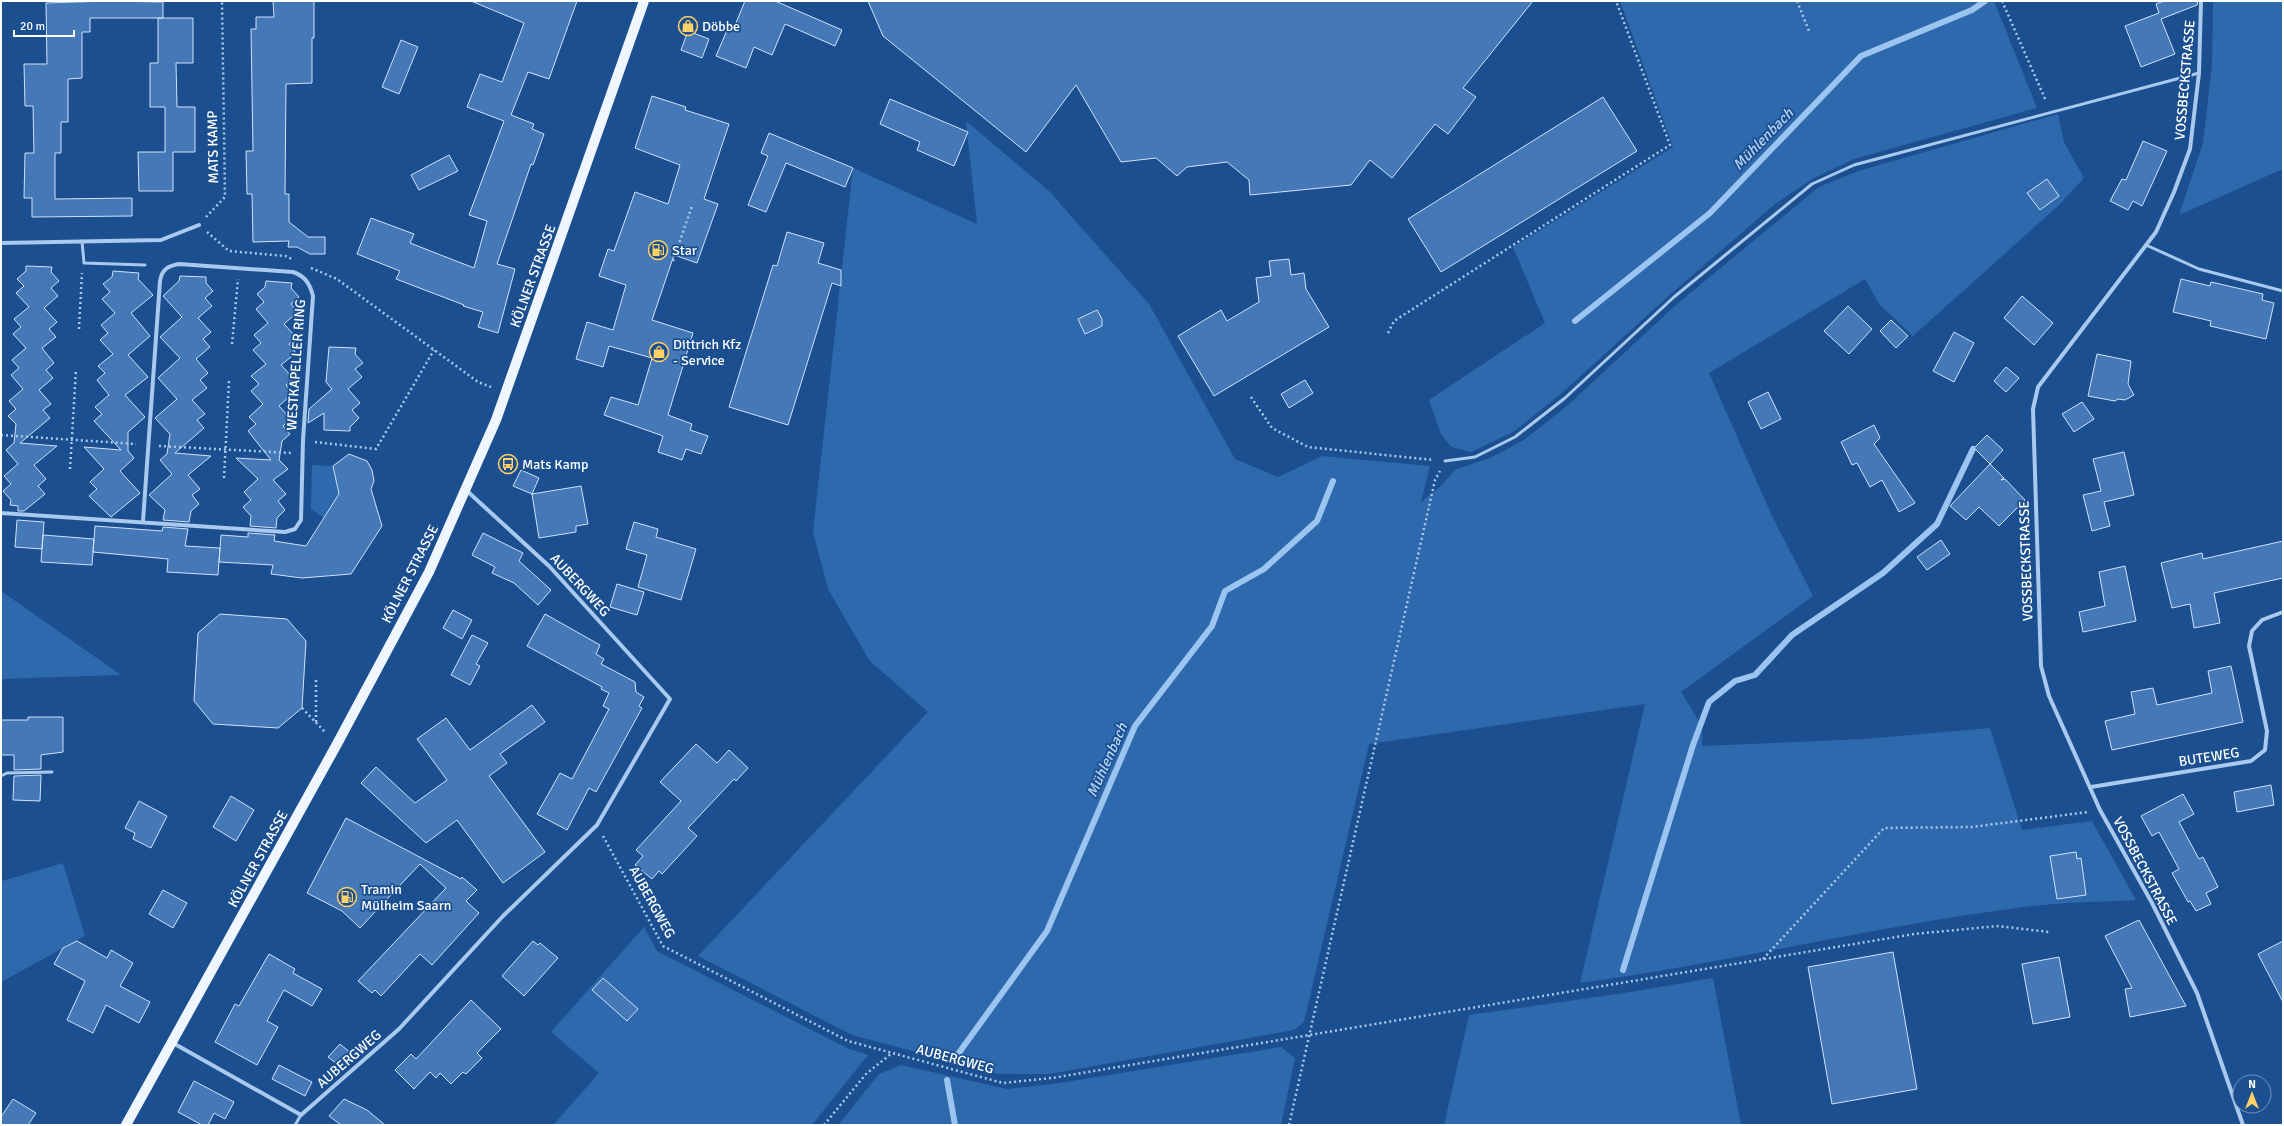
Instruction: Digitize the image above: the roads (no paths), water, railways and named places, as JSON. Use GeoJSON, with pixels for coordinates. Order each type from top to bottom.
{"type":"FeatureCollection","features":[{"type":"Feature","properties":{"kind":"main road","name":"KÖLNER STRASSE"},"geometry":{"type":"LineString","coordinates":[[126,1125],[337,744],[429,572],[466,490],[507,392],[644,1]]}},
{"type":"Feature","properties":{"kind":"street","name":"VOSSBECKSTRASSE"},"geometry":{"type":"LineString","coordinates":[[2201,1],[2199,73],[2190,149],[2156,232],[2038,387],[2032,414],[2041,666],[2048,696],[2091,787],[2100,810],[2152,903],[2197,993],[2243,1125]]}},
{"type":"Feature","properties":{"kind":"street"},"geometry":{"type":"LineString","coordinates":[[1,242],[161,240],[199,225]]}},
{"type":"Feature","properties":{"kind":"street","name":"WESTKAPELLER RING"},"geometry":{"type":"LineString","coordinates":[[1,513],[142,521],[285,532],[295,528],[301,520],[302,454],[313,296],[306,280],[301,275],[293,272],[179,264],[169,266],[164,270],[160,281],[142,521]]}},
{"type":"Feature","properties":{"kind":"street","name":"AUBERGWEG"},"geometry":{"type":"LineString","coordinates":[[301,1116],[399,1029],[503,916],[597,825],[670,699],[548,566],[466,490]]}},
{"type":"Feature","properties":{"kind":"street","name":"BUTEWEG"},"geometry":{"type":"LineString","coordinates":[[2091,787],[2251,761],[2265,750],[2267,731],[2249,646],[2252,631],[2262,620],[2283,612]]}},
{"type":"Feature","properties":{"kind":"street"},"geometry":{"type":"LineString","coordinates":[[172,1043],[301,1116]]}},
{"type":"Feature","properties":{"kind":"lane"},"geometry":{"type":"LineString","coordinates":[[1445,461],[1475,457],[1515,438],[1565,398],[1674,297],[1812,184],[1854,165],[2051,111],[2199,73]]}},
{"type":"Feature","properties":{"kind":"lane"},"geometry":{"type":"LineString","coordinates":[[82,241],[84,263],[145,265]]}},
{"type":"Feature","properties":{"kind":"lane"},"geometry":{"type":"LineString","coordinates":[[2146,245],[2199,269],[2283,291]]}},
{"type":"Feature","properties":{"kind":"lane"},"geometry":{"type":"LineString","coordinates":[[1,776],[7,773],[52,772]]}},
{"type":"Feature","properties":{"kind":"lane"},"geometry":{"type":"LineString","coordinates":[[296,1125],[301,1116]]}},
{"type":"Feature","properties":{"kind":"waterway","name":"Mühlenbach"},"geometry":{"type":"LineString","coordinates":[[1575,321],[1710,213],[1861,56],[1972,10],[1985,1]]}},
{"type":"Feature","properties":{"kind":"waterway"},"geometry":{"type":"LineString","coordinates":[[1623,970],[1693,745],[1709,702],[1735,681],[1755,675],[1792,635],[1883,573],[1937,524],[1973,449]]}},
{"type":"Feature","properties":{"kind":"waterway","name":"Mühlenbach"},"geometry":{"type":"LineString","coordinates":[[953,1061],[1047,931],[1135,726],[1212,626],[1225,591],[1264,569],[1317,521],[1333,481]]}},
{"type":"Feature","properties":{"kind":"waterway","name":"Mühlenbach"},"geometry":{"type":"LineString","coordinates":[[947,1080],[955,1125]]}},
{"type":"Feature","properties":{"kind":"place","name":"Döbbe"},"geometry":{"type":"Point","coordinates":[688,26]}},
{"type":"Feature","properties":{"kind":"place","name":"Star"},"geometry":{"type":"Point","coordinates":[658,250]}},
{"type":"Feature","properties":{"kind":"place","name":"Dittrich Kfz - Service"},"geometry":{"type":"Point","coordinates":[659,352]}},
{"type":"Feature","properties":{"kind":"place","name":"Mats Kamp"},"geometry":{"type":"Point","coordinates":[508,464]}},
{"type":"Feature","properties":{"kind":"place","name":"Tramin Mülheim Saarn"},"geometry":{"type":"Point","coordinates":[347,897]}}]}
